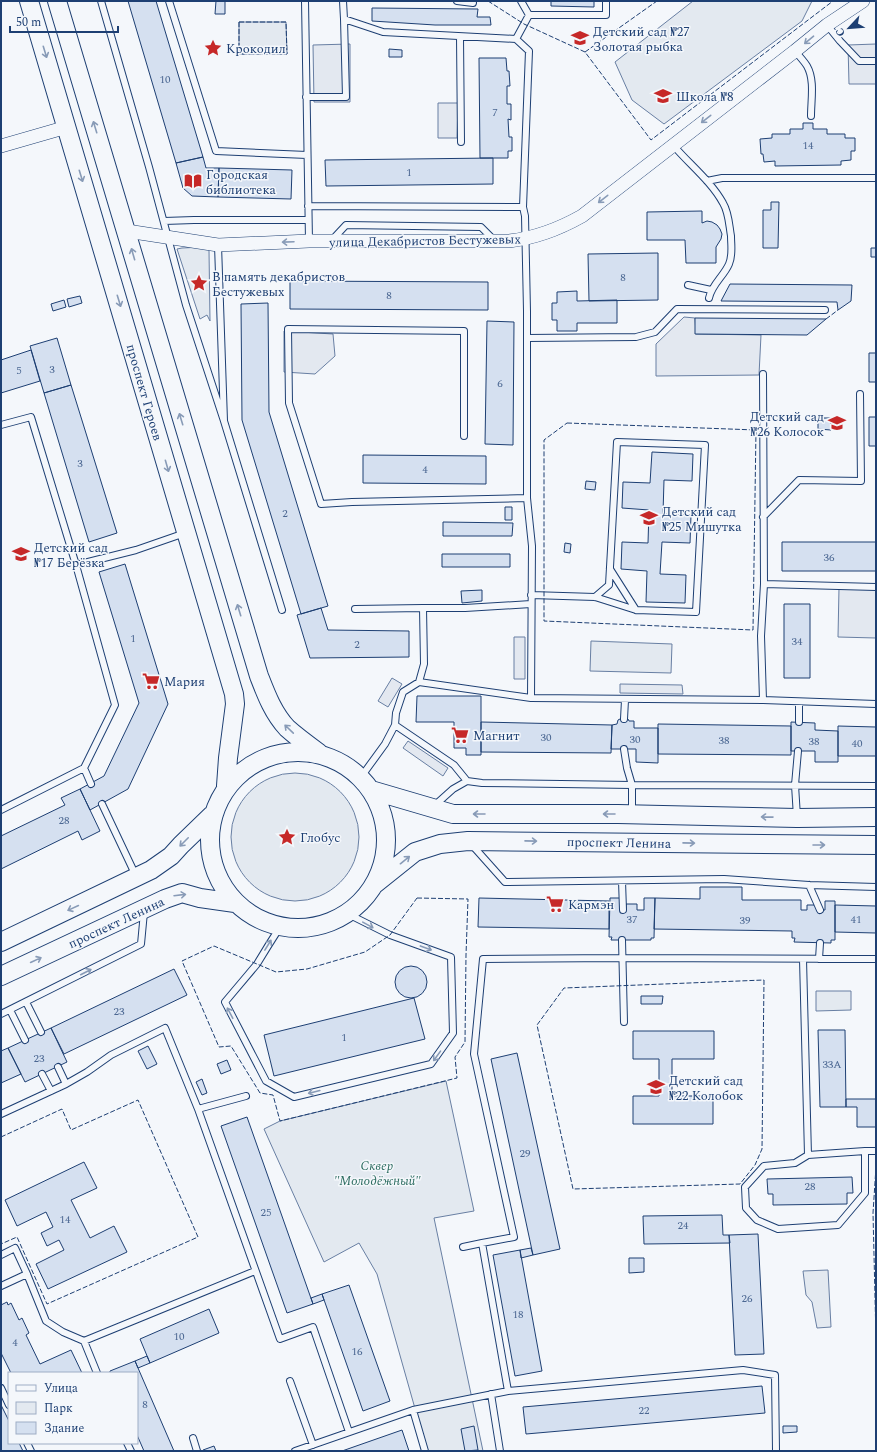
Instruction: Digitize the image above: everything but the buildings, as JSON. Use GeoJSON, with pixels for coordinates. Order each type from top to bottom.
{"type":"FeatureCollection","features":[{"type":"Feature","properties":{"kind":"main road","name":"проспект Героев"},"geometry":{"type":"LineString","coordinates":[[30,1],[234,694],[235,704],[226,786]]}},
{"type":"Feature","properties":{"kind":"main road","name":"проспект Героев"},"geometry":{"type":"LineString","coordinates":[[57,1],[259,676],[270,703],[280,719],[292,732],[319,753]]}},
{"type":"Feature","properties":{"kind":"main road"},"geometry":{"type":"LineString","coordinates":[[1,942],[151,870],[171,856],[212,815],[226,786],[252,763],[284,752],[319,753],[342,762],[366,784],[385,820],[386,854],[375,885]]}},
{"type":"Feature","properties":{"kind":"main road","name":"проспект Ленина"},"geometry":{"type":"LineString","coordinates":[[366,784],[431,808],[453,814],[632,814],[797,818],[876,817]]}},
{"type":"Feature","properties":{"kind":"main road"},"geometry":{"type":"LineString","coordinates":[[212,815],[209,847],[217,878],[235,903],[256,919],[280,927],[304,929],[326,924],[348,914]]}},
{"type":"Feature","properties":{"kind":"main road","name":"проспект Ленина"},"geometry":{"type":"LineString","coordinates":[[348,914],[375,885],[415,852],[440,844],[468,841],[876,845]]}},
{"type":"Feature","properties":{"kind":"main road","name":"проспект Ленина"},"geometry":{"type":"LineString","coordinates":[[1,976],[165,898],[182,893],[200,898],[235,903]]}},
{"type":"Feature","properties":{"kind":"street","name":"улица Декабристов Бестужевых"},"geometry":{"type":"LineString","coordinates":[[127,231],[218,245],[309,241],[496,241],[525,239],[549,232],[582,216],[827,25],[863,1]]}},
{"type":"Feature","properties":{"kind":"street"},"geometry":{"type":"LineString","coordinates":[[1,146],[67,127]]}},
{"type":"Feature","properties":{"kind":"lane"},"geometry":{"type":"LineString","coordinates":[[101,1],[164,221],[186,305],[224,421],[282,610]]}},
{"type":"Feature","properties":{"kind":"lane"},"geometry":{"type":"LineString","coordinates":[[169,1],[216,152],[307,155]]}},
{"type":"Feature","properties":{"kind":"lane"},"geometry":{"type":"LineString","coordinates":[[305,1],[309,241]]}},
{"type":"Feature","properties":{"kind":"lane"},"geometry":{"type":"LineString","coordinates":[[306,97],[346,97],[343,1]]}},
{"type":"Feature","properties":{"kind":"lane"},"geometry":{"type":"LineString","coordinates":[[458,1],[473,3]]}},
{"type":"Feature","properties":{"kind":"lane"},"geometry":{"type":"LineString","coordinates":[[522,1],[529,15]]}},
{"type":"Feature","properties":{"kind":"lane"},"geometry":{"type":"LineString","coordinates":[[529,15],[606,15],[606,1]]}},
{"type":"Feature","properties":{"kind":"lane"},"geometry":{"type":"LineString","coordinates":[[516,39],[529,15]]}},
{"type":"Feature","properties":{"kind":"lane"},"geometry":{"type":"LineString","coordinates":[[344,19],[383,32],[516,39],[529,51],[523,207],[525,216],[527,338],[527,498],[532,546],[531,698]]}},
{"type":"Feature","properties":{"kind":"lane"},"geometry":{"type":"LineString","coordinates":[[827,25],[859,61],[876,60]]}},
{"type":"Feature","properties":{"kind":"lane"},"geometry":{"type":"LineString","coordinates":[[460,37],[461,142]]}},
{"type":"Feature","properties":{"kind":"lane"},"geometry":{"type":"LineString","coordinates":[[795,51],[806,65],[810,73],[811,116]]}},
{"type":"Feature","properties":{"kind":"lane"},"geometry":{"type":"LineString","coordinates":[[673,145],[708,181],[724,204],[729,219],[732,249],[730,263],[711,290],[709,298]]}},
{"type":"Feature","properties":{"kind":"lane"},"geometry":{"type":"LineString","coordinates":[[708,181],[722,178],[876,178]]}},
{"type":"Feature","properties":{"kind":"lane"},"geometry":{"type":"LineString","coordinates":[[308,206],[523,207]]}},
{"type":"Feature","properties":{"kind":"lane"},"geometry":{"type":"LineString","coordinates":[[164,221],[308,220]]}},
{"type":"Feature","properties":{"kind":"lane"},"geometry":{"type":"LineString","coordinates":[[218,245],[224,421]]}},
{"type":"Feature","properties":{"kind":"lane"},"geometry":{"type":"LineString","coordinates":[[688,285],[711,290]]}},
{"type":"Feature","properties":{"kind":"lane"},"geometry":{"type":"LineString","coordinates":[[527,338],[636,337],[654,332],[677,309],[825,310]]}},
{"type":"Feature","properties":{"kind":"lane"},"geometry":{"type":"LineString","coordinates":[[464,436],[464,332],[288,329],[290,403],[322,504],[527,498]]}},
{"type":"Feature","properties":{"kind":"lane"},"geometry":{"type":"LineString","coordinates":[[763,374],[763,700]]}},
{"type":"Feature","properties":{"kind":"lane"},"geometry":{"type":"LineString","coordinates":[[763,517],[799,480],[861,481],[860,394]]}},
{"type":"Feature","properties":{"kind":"lane"},"geometry":{"type":"LineString","coordinates":[[1,425],[31,417],[76,565],[115,705],[84,768],[1,810]]}},
{"type":"Feature","properties":{"kind":"lane"},"geometry":{"type":"LineString","coordinates":[[531,595],[595,597],[636,610],[696,612],[705,445],[617,442],[609,585],[595,597]]}},
{"type":"Feature","properties":{"kind":"lane"},"geometry":{"type":"LineString","coordinates":[[76,565],[136,550],[187,533]]}},
{"type":"Feature","properties":{"kind":"lane"},"geometry":{"type":"LineString","coordinates":[[610,568],[636,610]]}},
{"type":"Feature","properties":{"kind":"lane"},"geometry":{"type":"LineString","coordinates":[[764,584],[876,587]]}},
{"type":"Feature","properties":{"kind":"lane"},"geometry":{"type":"LineString","coordinates":[[355,609],[465,608],[531,604]]}},
{"type":"Feature","properties":{"kind":"lane"},"geometry":{"type":"LineString","coordinates":[[366,784],[384,744],[395,725],[396,713],[403,692],[418,682],[424,664],[423,608]]}},
{"type":"Feature","properties":{"kind":"lane"},"geometry":{"type":"LineString","coordinates":[[418,682],[531,698],[763,700],[876,704]]}},
{"type":"Feature","properties":{"kind":"lane"},"geometry":{"type":"LineString","coordinates":[[624,719],[625,700]]}},
{"type":"Feature","properties":{"kind":"lane"},"geometry":{"type":"LineString","coordinates":[[798,722],[799,702]]}},
{"type":"Feature","properties":{"kind":"lane"},"geometry":{"type":"LineString","coordinates":[[395,725],[454,765],[467,781]]}},
{"type":"Feature","properties":{"kind":"lane"},"geometry":{"type":"LineString","coordinates":[[624,749],[632,785],[632,814]]}},
{"type":"Feature","properties":{"kind":"lane"},"geometry":{"type":"LineString","coordinates":[[797,818],[795,785],[798,751]]}},
{"type":"Feature","properties":{"kind":"lane"},"geometry":{"type":"LineString","coordinates":[[84,768],[91,784]]}},
{"type":"Feature","properties":{"kind":"lane"},"geometry":{"type":"LineString","coordinates":[[431,808],[453,789],[467,781],[482,783],[632,785],[876,786]]}},
{"type":"Feature","properties":{"kind":"lane"},"geometry":{"type":"LineString","coordinates":[[102,804],[137,878]]}},
{"type":"Feature","properties":{"kind":"lane"},"geometry":{"type":"LineString","coordinates":[[468,841],[505,882],[724,878],[809,885],[876,887]]}},
{"type":"Feature","properties":{"kind":"lane"},"geometry":{"type":"LineString","coordinates":[[622,881],[623,910]]}},
{"type":"Feature","properties":{"kind":"lane"},"geometry":{"type":"LineString","coordinates":[[809,885],[820,910]]}},
{"type":"Feature","properties":{"kind":"lane"},"geometry":{"type":"LineString","coordinates":[[1,1014],[141,944],[144,909]]}},
{"type":"Feature","properties":{"kind":"lane"},"geometry":{"type":"LineString","coordinates":[[280,927],[257,964],[224,1002],[266,1081],[294,1097],[431,1064],[453,1033],[451,957],[390,935],[348,914]]}},
{"type":"Feature","properties":{"kind":"lane"},"geometry":{"type":"LineString","coordinates":[[622,940],[624,1022]]}},
{"type":"Feature","properties":{"kind":"lane"},"geometry":{"type":"LineString","coordinates":[[819,959],[820,943]]}},
{"type":"Feature","properties":{"kind":"lane"},"geometry":{"type":"LineString","coordinates":[[463,1248],[514,1237],[474,1054],[482,959],[876,959]]}},
{"type":"Feature","properties":{"kind":"lane"},"geometry":{"type":"LineString","coordinates":[[803,959],[808,1155]]}},
{"type":"Feature","properties":{"kind":"lane"},"geometry":{"type":"LineString","coordinates":[[26,1002],[41,1032]]}},
{"type":"Feature","properties":{"kind":"lane"},"geometry":{"type":"LineString","coordinates":[[10,1010],[25,1040]]}},
{"type":"Feature","properties":{"kind":"lane"},"geometry":{"type":"LineString","coordinates":[[1,1114],[66,1084],[87,1072],[111,1055],[165,1028],[198,1109],[280,1339],[313,1327],[349,1432]]}},
{"type":"Feature","properties":{"kind":"lane"},"geometry":{"type":"LineString","coordinates":[[58,1066],[66,1084]]}},
{"type":"Feature","properties":{"kind":"lane"},"geometry":{"type":"LineString","coordinates":[[42,1074],[51,1091]]}},
{"type":"Feature","properties":{"kind":"lane"},"geometry":{"type":"LineString","coordinates":[[198,1109],[246,1096]]}},
{"type":"Feature","properties":{"kind":"lane"},"geometry":{"type":"LineString","coordinates":[[865,1151],[865,1193],[838,1225],[778,1229],[757,1220],[746,1208],[745,1187],[764,1166],[795,1163],[808,1155],[865,1151],[876,1151]]}},
{"type":"Feature","properties":{"kind":"lane"},"geometry":{"type":"LineString","coordinates":[[482,1243],[508,1391]]}},
{"type":"Feature","properties":{"kind":"lane"},"geometry":{"type":"LineString","coordinates":[[1,1255],[15,1248],[46,1321],[63,1332],[84,1341],[97,1372]]}},
{"type":"Feature","properties":{"kind":"lane"},"geometry":{"type":"LineString","coordinates":[[84,1341],[256,1271]]}},
{"type":"Feature","properties":{"kind":"lane"},"geometry":{"type":"LineString","coordinates":[[1,1286],[27,1274]]}},
{"type":"Feature","properties":{"kind":"lane"},"geometry":{"type":"LineString","coordinates":[[295,1451],[413,1410],[491,1394],[508,1391],[743,1370],[775,1375],[776,1451]]}},
{"type":"Feature","properties":{"kind":"lane"},"geometry":{"type":"LineString","coordinates":[[290,1381],[313,1445]]}},
{"type":"Feature","properties":{"kind":"lane"},"geometry":{"type":"LineString","coordinates":[[1,1388],[8,1403]]}},
{"type":"Feature","properties":{"kind":"lane"},"geometry":{"type":"LineString","coordinates":[[491,1394],[500,1451]]}},
{"type":"Feature","properties":{"kind":"lane"},"geometry":{"type":"LineString","coordinates":[[413,1410],[425,1451]]}},
{"type":"Feature","properties":{"kind":"lane"},"geometry":{"type":"LineString","coordinates":[[193,1438],[197,1451]]}},
{"type":"Feature","properties":{"kind":"green space","name":"Школа №8"},"geometry":{"type":"Polygon","coordinates":[[[693,1],[812,1],[802,21],[664,124],[632,100],[615,62],[693,1]]]}},
{"type":"Feature","properties":{"kind":"green space"},"geometry":{"type":"Polygon","coordinates":[[[239,22],[286,22],[287,54],[239,54],[239,22]]]}},
{"type":"Feature","properties":{"kind":"green space"},"geometry":{"type":"Polygon","coordinates":[[[203,247],[209,250],[210,321],[207,315],[200,319],[177,249],[203,247]]]}},
{"type":"Feature","properties":{"kind":"green space"},"geometry":{"type":"Polygon","coordinates":[[[591,641],[672,644],[671,673],[590,671],[591,641]]]}},
{"type":"Feature","properties":{"kind":"green space"},"geometry":{"type":"Polygon","coordinates":[[[301,773],[325,780],[336,787],[345,796],[354,812],[358,824],[358,850],[352,867],[345,878],[336,887],[325,894],[308,900],[289,901],[265,894],[254,887],[245,878],[238,867],[232,850],[231,831],[238,807],[245,796],[254,787],[265,780],[282,774],[301,773]]]}},
{"type":"Feature","properties":{"kind":"green space"},"geometry":{"type":"Polygon","coordinates":[[[816,991],[851,991],[851,1010],[816,1011],[816,991]]]}},
{"type":"Feature","properties":{"kind":"green space","name":"Сквер \"Молодёжный\""},"geometry":{"type":"Polygon","coordinates":[[[446,1081],[474,1211],[434,1218],[483,1451],[427,1451],[377,1274],[359,1243],[324,1262],[264,1129],[280,1121],[446,1081]]]}},
{"type":"Feature","properties":{"kind":"green space"},"geometry":{"type":"Polygon","coordinates":[[[828,1270],[831,1327],[817,1328],[812,1302],[806,1295],[803,1271],[828,1270]]]}},
{"type":"Feature","properties":{"kind":"shaded area"},"geometry":{"type":"Polygon","coordinates":[[[350,44],[350,102],[314,102],[313,45],[350,44]]]}},
{"type":"Feature","properties":{"kind":"shaded area"},"geometry":{"type":"Polygon","coordinates":[[[876,44],[876,84],[849,84],[848,45],[876,44]]]}},
{"type":"Feature","properties":{"kind":"shaded area"},"geometry":{"type":"Polygon","coordinates":[[[438,103],[458,103],[457,138],[438,138],[438,103]]]}},
{"type":"Feature","properties":{"kind":"shaded area"},"geometry":{"type":"Polygon","coordinates":[[[684,317],[695,318],[696,334],[761,335],[759,375],[656,376],[656,344],[684,317]]]}},
{"type":"Feature","properties":{"kind":"shaded area"},"geometry":{"type":"Polygon","coordinates":[[[284,331],[333,334],[335,356],[315,374],[284,372],[284,331]]]}},
{"type":"Feature","properties":{"kind":"shaded area"},"geometry":{"type":"Polygon","coordinates":[[[839,588],[876,589],[876,638],[838,637],[839,588]]]}},
{"type":"Feature","properties":{"kind":"shaded area"},"geometry":{"type":"Polygon","coordinates":[[[514,637],[525,637],[525,679],[514,679],[514,637]]]}},
{"type":"Feature","properties":{"kind":"shaded area"},"geometry":{"type":"Polygon","coordinates":[[[392,678],[402,684],[388,707],[378,701],[392,678]]]}},
{"type":"Feature","properties":{"kind":"shaded area"},"geometry":{"type":"Polygon","coordinates":[[[620,684],[682,685],[683,694],[620,693],[620,684]]]}},
{"type":"Feature","properties":{"kind":"shaded area"},"geometry":{"type":"Polygon","coordinates":[[[408,741],[448,768],[443,776],[403,748],[408,741]]]}},
{"type":"Feature","properties":{"kind":"fence"},"geometry":{"type":"LineString","coordinates":[[488,1],[524,24],[585,52],[651,140],[833,1]]}},
{"type":"Feature","properties":{"kind":"fence"},"geometry":{"type":"LineString","coordinates":[[585,52],[657,1]]}},
{"type":"Feature","properties":{"kind":"fence"},"geometry":{"type":"LineString","coordinates":[[239,22],[286,22],[287,54],[239,54],[239,22]]}},
{"type":"Feature","properties":{"kind":"fence"},"geometry":{"type":"LineString","coordinates":[[826,319],[838,310]]}},
{"type":"Feature","properties":{"kind":"fence"},"geometry":{"type":"LineString","coordinates":[[567,423],[756,430],[753,630],[544,621],[544,440],[567,423]]}},
{"type":"Feature","properties":{"kind":"fence"},"geometry":{"type":"LineString","coordinates":[[417,898],[468,899],[465,1042],[455,1057],[457,1078],[280,1121],[273,1095],[260,1093],[231,1046],[219,1047],[182,961],[214,946],[276,972],[307,969],[365,952],[390,935],[417,898]]}},
{"type":"Feature","properties":{"kind":"fence"},"geometry":{"type":"LineString","coordinates":[[764,980],[762,1149],[755,1165],[740,1184],[573,1189],[537,1025],[564,988],[764,980]]}},
{"type":"Feature","properties":{"kind":"fence"},"geometry":{"type":"LineString","coordinates":[[1,1137],[62,1109],[71,1130],[138,1100],[198,1237],[47,1304],[17,1237],[1,1244]]}},
{"type":"Feature","properties":{"kind":"fence"},"geometry":{"type":"LineString","coordinates":[[876,1167],[873,1213],[876,1339]]}},
{"type":"Feature","properties":{"kind":"place","name":"Детский сад №27 Золотая рыбка"},"geometry":{"type":"Point","coordinates":[580,38]}},
{"type":"Feature","properties":{"kind":"place","name":"Крокодил"},"geometry":{"type":"Point","coordinates":[213,48]}},
{"type":"Feature","properties":{"kind":"place","name":"Школа №8"},"geometry":{"type":"Point","coordinates":[663,96]}},
{"type":"Feature","properties":{"kind":"place","name":"Городская библиотека"},"geometry":{"type":"Point","coordinates":[193,181]}},
{"type":"Feature","properties":{"kind":"place","name":"В память декабристов Бестужевых"},"geometry":{"type":"Point","coordinates":[199,283]}},
{"type":"Feature","properties":{"kind":"place","name":"Детский сад №26 Колосок"},"geometry":{"type":"Point","coordinates":[837,423]}},
{"type":"Feature","properties":{"kind":"place","name":"Детский сад №25 Мишутка"},"geometry":{"type":"Point","coordinates":[649,518]}},
{"type":"Feature","properties":{"kind":"place","name":"Детский сад №17 Берёзка"},"geometry":{"type":"Point","coordinates":[21,554]}},
{"type":"Feature","properties":{"kind":"place","name":"Мария"},"geometry":{"type":"Point","coordinates":[151,681]}},
{"type":"Feature","properties":{"kind":"place","name":"Магнит"},"geometry":{"type":"Point","coordinates":[460,735]}},
{"type":"Feature","properties":{"kind":"place","name":"Глобус"},"geometry":{"type":"Point","coordinates":[287,837]}},
{"type":"Feature","properties":{"kind":"place","name":"Кармэн"},"geometry":{"type":"Point","coordinates":[555,904]}},
{"type":"Feature","properties":{"kind":"place","name":"Детский сад №22 Колобок"},"geometry":{"type":"Point","coordinates":[656,1087]}}]}
